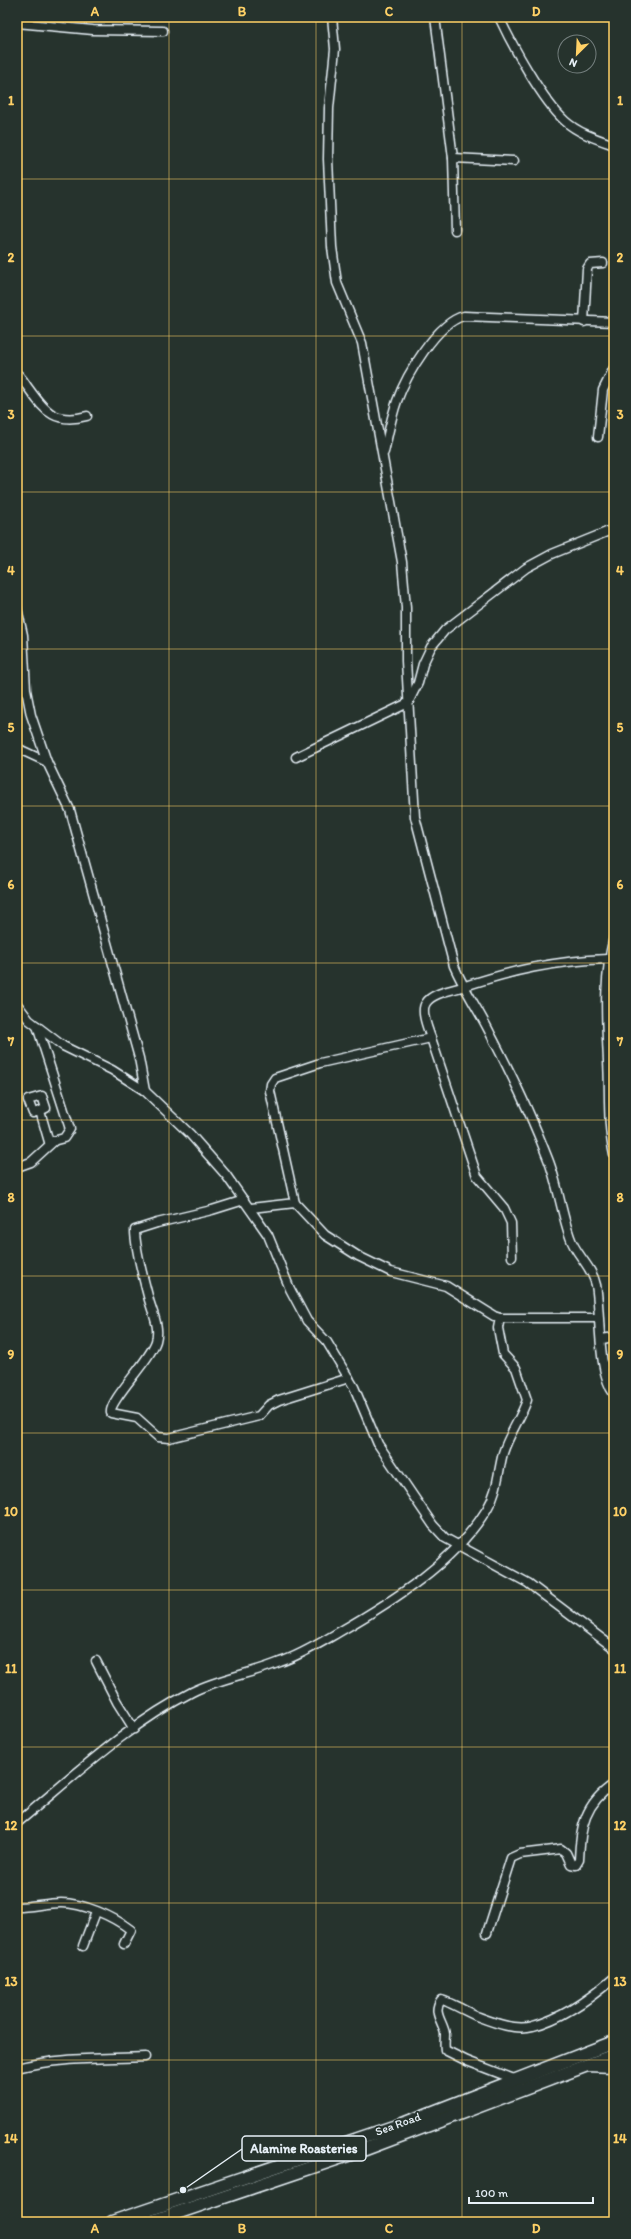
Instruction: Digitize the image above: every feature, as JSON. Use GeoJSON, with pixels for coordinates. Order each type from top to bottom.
{"type":"FeatureCollection","features":[{"type":"Feature","properties":{"kind":"highway","name":"Sea Road"},"geometry":{"type":"LineString","coordinates":[[150,2222],[345,2156],[434,2118],[514,2079],[614,2042]]}},
{"type":"Feature","properties":{"kind":"highway","name":"Sea Road"},"geometry":{"type":"LineString","coordinates":[[112,2222],[338,2145],[434,2118],[614,2054]]}},
{"type":"Feature","properties":{"kind":"highway"},"geometry":{"type":"LineString","coordinates":[[338,2145],[345,2156]]}},
{"type":"Feature","properties":{"kind":"street"},"geometry":{"type":"LineString","coordinates":[[332,17],[335,49],[329,108],[328,159],[332,247],[337,283],[362,343],[402,562],[406,608],[408,702],[415,817],[452,959],[463,987],[491,1034],[548,1159],[557,1184],[570,1239],[590,1269],[595,1283],[606,1378],[614,1394]]}},
{"type":"Feature","properties":{"kind":"street"},"geometry":{"type":"LineString","coordinates":[[435,17],[453,158],[455,230]]}},
{"type":"Feature","properties":{"kind":"street"},"geometry":{"type":"LineString","coordinates":[[499,17],[514,48],[545,97],[565,121],[596,139],[614,145]]}},
{"type":"Feature","properties":{"kind":"street"},"geometry":{"type":"LineString","coordinates":[[17,23],[93,30],[163,31]]}},
{"type":"Feature","properties":{"kind":"street"},"geometry":{"type":"LineString","coordinates":[[453,158],[514,162]]}},
{"type":"Feature","properties":{"kind":"street"},"geometry":{"type":"LineString","coordinates":[[584,322],[587,269],[590,264],[603,262]]}},
{"type":"Feature","properties":{"kind":"street"},"geometry":{"type":"LineString","coordinates":[[383,457],[393,414],[406,382],[436,336],[453,320],[464,316],[614,322]]}},
{"type":"Feature","properties":{"kind":"street"},"geometry":{"type":"LineString","coordinates":[[598,437],[603,390],[614,368]]}},
{"type":"Feature","properties":{"kind":"street"},"geometry":{"type":"LineString","coordinates":[[17,374],[43,407],[53,416],[74,419],[88,416]]}},
{"type":"Feature","properties":{"kind":"street"},"geometry":{"type":"LineString","coordinates":[[296,757],[408,702],[418,683],[423,664],[431,647],[445,630],[526,568],[552,554],[614,529]]}},
{"type":"Feature","properties":{"kind":"street"},"geometry":{"type":"LineString","coordinates":[[17,608],[23,635],[26,690],[31,715],[48,762],[70,810],[139,1058],[145,1091]]}},
{"type":"Feature","properties":{"kind":"street"},"geometry":{"type":"LineString","coordinates":[[17,748],[48,762]]}},
{"type":"Feature","properties":{"kind":"street"},"geometry":{"type":"LineString","coordinates":[[614,936],[608,959],[605,1012],[609,1133],[614,1154]]}},
{"type":"Feature","properties":{"kind":"street"},"geometry":{"type":"LineString","coordinates":[[512,1257],[511,1223],[504,1208],[478,1176],[431,1038],[424,1010],[425,1004],[434,997],[482,980],[542,964],[572,960],[608,959]]}},
{"type":"Feature","properties":{"kind":"street"},"geometry":{"type":"LineString","coordinates":[[17,1004],[29,1020],[63,1046],[112,1070],[145,1091],[195,1140],[226,1174],[251,1208],[268,1235],[290,1289],[307,1321],[327,1342],[349,1378],[378,1444],[433,1525],[445,1538],[457,1547],[528,1583],[614,1648]]}},
{"type":"Feature","properties":{"kind":"street"},"geometry":{"type":"LineString","coordinates":[[37,1026],[70,1129],[64,1138],[49,1142],[40,1111]]}},
{"type":"Feature","properties":{"kind":"street"},"geometry":{"type":"LineString","coordinates":[[431,1038],[320,1063],[290,1072],[273,1081],[270,1088],[295,1203],[325,1235],[358,1256],[391,1272],[446,1286],[484,1311],[500,1318],[598,1318]]}},
{"type":"Feature","properties":{"kind":"street"},"geometry":{"type":"LineString","coordinates":[[17,1167],[31,1162],[54,1140]]}},
{"type":"Feature","properties":{"kind":"street"},"geometry":{"type":"LineString","coordinates":[[244,1200],[135,1230],[150,1300],[157,1324],[157,1336],[153,1349],[114,1402],[110,1413],[137,1418],[158,1437],[169,1438],[259,1416],[269,1405],[279,1400],[349,1378]]}},
{"type":"Feature","properties":{"kind":"street"},"geometry":{"type":"LineString","coordinates":[[251,1208],[295,1203]]}},
{"type":"Feature","properties":{"kind":"street"},"geometry":{"type":"LineString","coordinates":[[17,1823],[83,1767],[134,1728],[192,1692],[218,1681],[280,1662],[315,1646],[396,1596],[457,1547],[471,1532],[490,1504],[498,1485],[503,1454],[527,1400],[516,1368],[503,1354],[498,1328],[500,1318]]}},
{"type":"Feature","properties":{"kind":"street"},"geometry":{"type":"LineString","coordinates":[[602,1339],[614,1337]]}},
{"type":"Feature","properties":{"kind":"street"},"geometry":{"type":"LineString","coordinates":[[96,1661],[117,1702],[134,1728]]}},
{"type":"Feature","properties":{"kind":"street"},"geometry":{"type":"LineString","coordinates":[[487,1933],[511,1858],[520,1854],[561,1849],[566,1853],[571,1864],[576,1864],[579,1860],[583,1827],[591,1803],[614,1784]]}},
{"type":"Feature","properties":{"kind":"street"},"geometry":{"type":"LineString","coordinates":[[17,1907],[62,1903],[96,1912],[131,1930],[124,1944]]}},
{"type":"Feature","properties":{"kind":"street"},"geometry":{"type":"LineString","coordinates":[[83,1946],[96,1912]]}},
{"type":"Feature","properties":{"kind":"street"},"geometry":{"type":"LineString","coordinates":[[514,2079],[467,2061],[445,2050],[444,2031],[437,2014],[437,2005],[441,2000],[445,2000],[457,2008],[512,2027],[532,2026],[568,2011],[614,1978]]}},
{"type":"Feature","properties":{"kind":"street"},"geometry":{"type":"LineString","coordinates":[[17,2068],[33,2064],[79,2060],[146,2057]]}},
{"type":"Feature","properties":{"kind":"street"},"geometry":{"type":"LineString","coordinates":[[581,2067],[614,2068]]}},
{"type":"Feature","properties":{"kind":"place","name":"Alamine Roasteries"},"geometry":{"type":"Point","coordinates":[183,2190]}}]}
